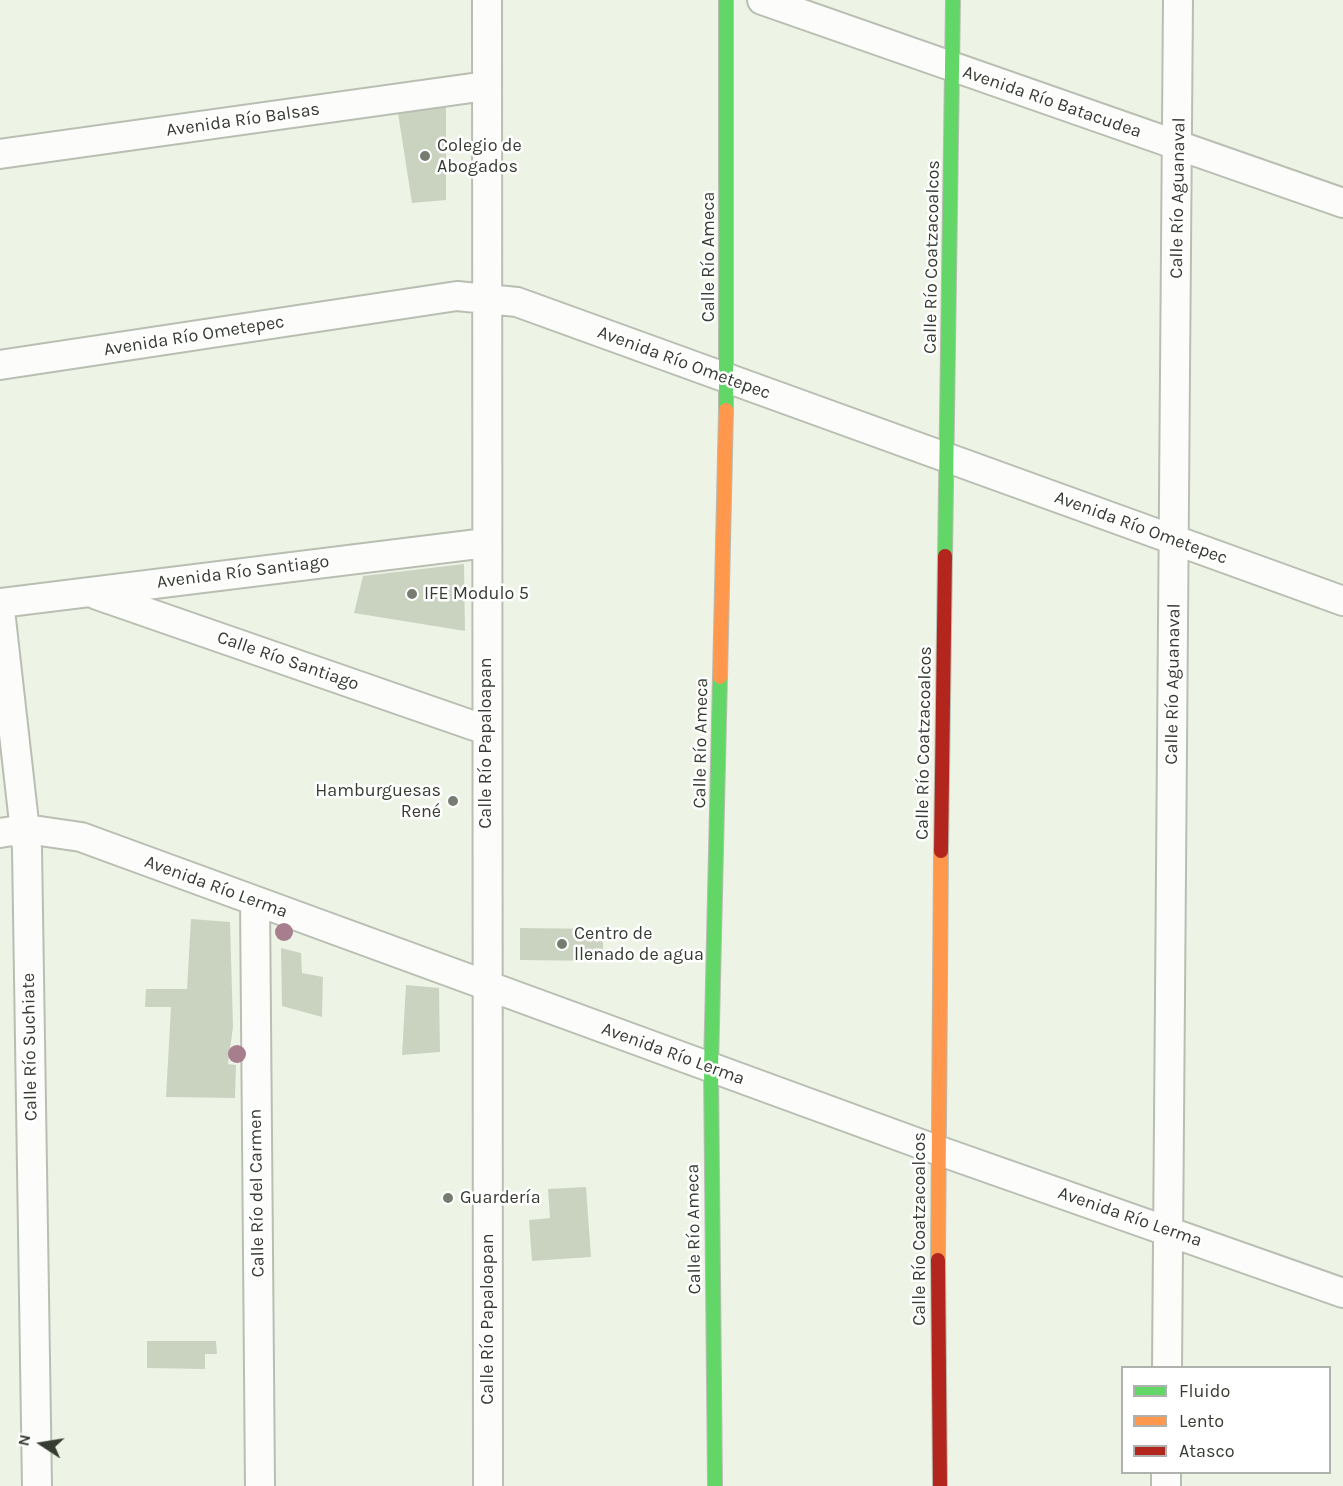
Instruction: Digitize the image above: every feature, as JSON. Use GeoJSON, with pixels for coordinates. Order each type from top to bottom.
{"type":"FeatureCollection","features":[{"type":"Feature","properties":{"kind":"street","name":"Calle Río Papaloapan"},"geometry":{"type":"LineString","coordinates":[[487,0],[488,1486]]}},
{"type":"Feature","properties":{"kind":"street","name":"Calle Río Ameca"},"geometry":{"type":"LineString","coordinates":[[715,1486],[711,1068],[728,378],[726,0]]}},
{"type":"Feature","properties":{"kind":"street","name":"Avenida Río Batacudea"},"geometry":{"type":"LineString","coordinates":[[762,0],[1343,203]]}},
{"type":"Feature","properties":{"kind":"street","name":"Calle Río Coatzacoalcos"},"geometry":{"type":"LineString","coordinates":[[940,1486],[937,1150],[945,457],[954,67],[953,0]]}},
{"type":"Feature","properties":{"kind":"street","name":"Calle Río Aguanaval"},"geometry":{"type":"LineString","coordinates":[[1167,1366],[1179,146],[1178,0]]}},
{"type":"Feature","properties":{"kind":"street","name":"Avenida Río Balsas"},"geometry":{"type":"LineString","coordinates":[[0,154],[486,86]]}},
{"type":"Feature","properties":{"kind":"street","name":"Avenida Río Ometepec"},"geometry":{"type":"LineString","coordinates":[[0,365],[457,296],[517,302],[1343,601]]}},
{"type":"Feature","properties":{"kind":"street","name":"Avenida Río Santiago"},"geometry":{"type":"LineString","coordinates":[[0,603],[486,543]]}},
{"type":"Feature","properties":{"kind":"street","name":"Calle Río Santiago"},"geometry":{"type":"LineString","coordinates":[[90,592],[486,730]]}},
{"type":"Feature","properties":{"kind":"street","name":"Calle Río Suchiate"},"geometry":{"type":"LineString","coordinates":[[0,610],[13,831],[37,1486]]}},
{"type":"Feature","properties":{"kind":"street","name":"Avenida Río Lerma"},"geometry":{"type":"LineString","coordinates":[[13,831],[81,837],[937,1150],[1343,1293]]}},
{"type":"Feature","properties":{"kind":"street","name":"Calle Río del Carmen"},"geometry":{"type":"LineString","coordinates":[[255,901],[260,1486]]}},
{"type":"Feature","properties":{"kind":"building","name":"Colegio de Abogados"},"geometry":{"type":"Polygon","coordinates":[[[446,107],[446,200],[412,203],[398,113],[446,107]]]}},
{"type":"Feature","properties":{"kind":"building","name":"IFE Modulo 5"},"geometry":{"type":"Polygon","coordinates":[[[464,564],[465,631],[354,613],[363,576],[464,564]]]}},
{"type":"Feature","properties":{"kind":"building"},"geometry":{"type":"Polygon","coordinates":[[[191,919],[230,922],[233,1027],[228,1064],[236,1065],[235,1098],[166,1097],[171,1007],[145,1007],[146,989],[187,989],[191,919]]]}},
{"type":"Feature","properties":{"kind":"building","name":"Centro de llenado de agua"},"geometry":{"type":"Polygon","coordinates":[[[520,928],[603,929],[603,961],[520,960],[520,928]]]}},
{"type":"Feature","properties":{"kind":"building"},"geometry":{"type":"Polygon","coordinates":[[[281,948],[301,953],[302,973],[323,977],[322,1017],[282,1006],[281,948]]]}},
{"type":"Feature","properties":{"kind":"building"},"geometry":{"type":"Polygon","coordinates":[[[406,985],[439,988],[440,1052],[402,1055],[406,985]]]}},
{"type":"Feature","properties":{"kind":"building"},"geometry":{"type":"Polygon","coordinates":[[[586,1187],[591,1257],[532,1261],[529,1220],[550,1218],[548,1189],[586,1187]]]}},
{"type":"Feature","properties":{"kind":"building"},"geometry":{"type":"Polygon","coordinates":[[[147,1341],[216,1341],[217,1354],[205,1354],[205,1369],[147,1368],[147,1341]]]}},
{"type":"Feature","properties":{"kind":"traffic: fast"},"geometry":{"type":"LineString","coordinates":[[726,0],[726,410]]}},
{"type":"Feature","properties":{"kind":"traffic: fast"},"geometry":{"type":"LineString","coordinates":[[945,556],[953,0]]}},
{"type":"Feature","properties":{"kind":"traffic: fast"},"geometry":{"type":"LineString","coordinates":[[715,1486],[711,1068],[720,677]]}},
{"type":"Feature","properties":{"kind":"traffic: slow"},"geometry":{"type":"LineString","coordinates":[[720,677],[726,410]]}},
{"type":"Feature","properties":{"kind":"traffic: slow"},"geometry":{"type":"LineString","coordinates":[[938,1260],[941,851]]}},
{"type":"Feature","properties":{"kind":"traffic: jam"},"geometry":{"type":"LineString","coordinates":[[941,851],[945,556]]}},
{"type":"Feature","properties":{"kind":"traffic: jam"},"geometry":{"type":"LineString","coordinates":[[938,1260],[940,1486]]}},
{"type":"Feature","properties":{"kind":"place","name":"Colegio de Abogados"},"geometry":{"type":"Point","coordinates":[425,156]}},
{"type":"Feature","properties":{"kind":"place","name":"IFE Modulo 5"},"geometry":{"type":"Point","coordinates":[412,594]}},
{"type":"Feature","properties":{"kind":"place","name":"Hamburguesas René"},"geometry":{"type":"Point","coordinates":[453,801]}},
{"type":"Feature","properties":{"kind":"place","name":"Centro de llenado de agua"},"geometry":{"type":"Point","coordinates":[562,944]}},
{"type":"Feature","properties":{"kind":"place","name":"Guardería"},"geometry":{"type":"Point","coordinates":[448,1198]}}]}
